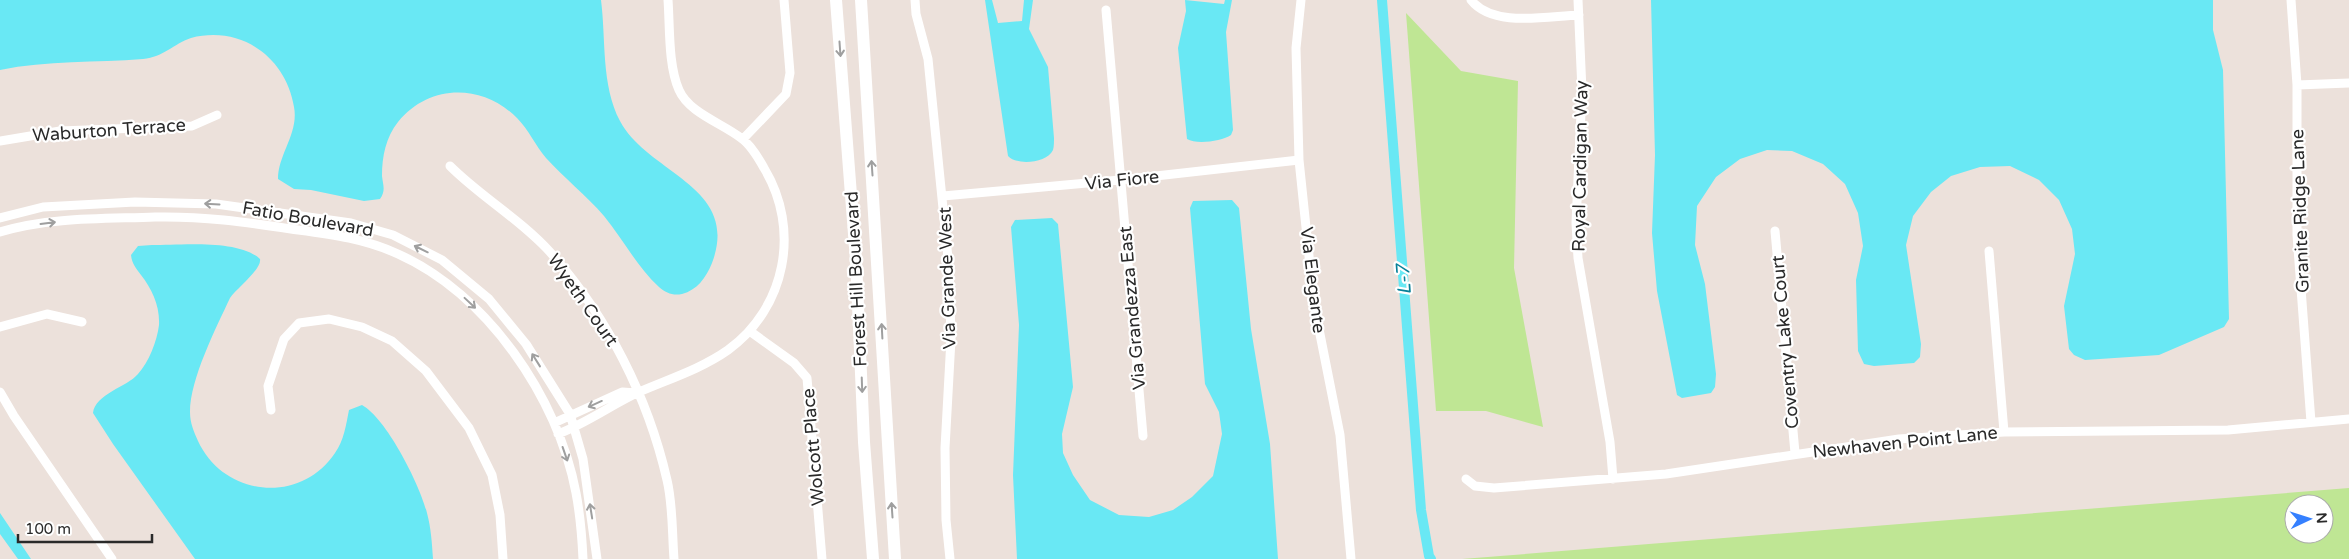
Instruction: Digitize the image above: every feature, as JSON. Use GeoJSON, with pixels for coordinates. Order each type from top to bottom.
{"type":"FeatureCollection","features":[{"type":"Feature","properties":{"kind":"main road","name":"Forest Hill Boulevard"},"geometry":{"type":"LineString","coordinates":[[836,0],[856,260],[864,442],[873,559]]}},
{"type":"Feature","properties":{"kind":"main road","name":"Forest Hill Boulevard"},"geometry":{"type":"LineString","coordinates":[[861,0],[896,559]]}},
{"type":"Feature","properties":{"kind":"street"},"geometry":{"type":"LineString","coordinates":[[558,434],[574,428],[638,393],[702,365],[727,351],[751,332],[767,309],[779,279],[784,250],[783,221],[777,193],[764,168],[743,139],[690,105],[679,92],[674,76],[668,0]]}},
{"type":"Feature","properties":{"kind":"street"},"geometry":{"type":"LineString","coordinates":[[743,139],[786,94],[790,73],[784,0]]}},
{"type":"Feature","properties":{"kind":"street","name":"Via Grande West"},"geometry":{"type":"LineString","coordinates":[[915,0],[916,14],[928,59],[950,268],[951,330],[945,448],[946,520],[950,559]]}},
{"type":"Feature","properties":{"kind":"street","name":"Via Elegante"},"geometry":{"type":"LineString","coordinates":[[1302,0],[1296,48],[1299,160],[1314,304],[1340,435],[1351,559]]}},
{"type":"Feature","properties":{"kind":"street"},"geometry":{"type":"LineString","coordinates":[[1471,0],[1480,9],[1499,18],[1579,15]]}},
{"type":"Feature","properties":{"kind":"street","name":"Royal Cardigan Way"},"geometry":{"type":"LineString","coordinates":[[1578,0],[1582,90],[1576,223],[1578,258],[1610,442],[1613,479]]}},
{"type":"Feature","properties":{"kind":"street","name":"Granite Ridge Lane"},"geometry":{"type":"LineString","coordinates":[[2291,0],[2297,85],[2297,235],[2311,422]]}},
{"type":"Feature","properties":{"kind":"street","name":"Via Grandezza East"},"geometry":{"type":"LineString","coordinates":[[1106,10],[1143,436]]}},
{"type":"Feature","properties":{"kind":"street"},"geometry":{"type":"LineString","coordinates":[[2297,85],[2349,83]]}},
{"type":"Feature","properties":{"kind":"street","name":"Waburton Terrace"},"geometry":{"type":"LineString","coordinates":[[0,141],[60,132],[192,126],[217,115]]}},
{"type":"Feature","properties":{"kind":"street","name":"Via Fiore"},"geometry":{"type":"LineString","coordinates":[[943,196],[1120,180],[1299,160]]}},
{"type":"Feature","properties":{"kind":"street","name":"Wyeth Court"},"geometry":{"type":"LineString","coordinates":[[450,166],[463,180],[518,221],[550,252],[604,325],[624,360],[655,436],[668,482],[674,559]]}},
{"type":"Feature","properties":{"kind":"street","name":"Fatio Boulevard"},"geometry":{"type":"LineString","coordinates":[[0,218],[43,207],[135,202],[216,204],[351,223],[393,236],[442,260],[489,299],[526,344],[570,414],[583,459],[597,559]]}},
{"type":"Feature","properties":{"kind":"street","name":"Fatio Boulevard"},"geometry":{"type":"LineString","coordinates":[[0,232],[32,225],[72,220],[188,216],[344,237],[370,243],[398,254],[431,271],[474,306],[520,362],[554,422],[576,494],[583,559]]}},
{"type":"Feature","properties":{"kind":"street","name":"Coventry Lake Court"},"geometry":{"type":"LineString","coordinates":[[1775,231],[1795,453]]}},
{"type":"Feature","properties":{"kind":"street"},"geometry":{"type":"LineString","coordinates":[[1989,251],[2004,432]]}},
{"type":"Feature","properties":{"kind":"street"},"geometry":{"type":"LineString","coordinates":[[0,326],[47,314],[82,322]]}},
{"type":"Feature","properties":{"kind":"street"},"geometry":{"type":"LineString","coordinates":[[271,410],[268,386],[284,339],[299,323],[329,319],[362,327],[392,341],[426,371],[468,428],[492,475],[500,515],[503,559]]}},
{"type":"Feature","properties":{"kind":"street","name":"Wolcott Place"},"geometry":{"type":"LineString","coordinates":[[751,332],[794,363],[807,378],[822,559]]}},
{"type":"Feature","properties":{"kind":"street"},"geometry":{"type":"LineString","coordinates":[[0,392],[14,416],[112,559]]}},
{"type":"Feature","properties":{"kind":"street"},"geometry":{"type":"LineString","coordinates":[[554,422],[622,392],[638,393]]}},
{"type":"Feature","properties":{"kind":"street","name":"Newhaven Point Lane"},"geometry":{"type":"LineString","coordinates":[[1466,479],[1483,489],[1666,474],[1795,453],[1899,439],[2004,432],[2228,430],[2349,419]]}},
{"type":"Feature","properties":{"kind":"green space"},"geometry":{"type":"Polygon","coordinates":[[[1406,13],[1461,71],[1518,81],[1514,268],[1543,427],[1486,411],[1436,411],[1406,13]]]}},
{"type":"Feature","properties":{"kind":"green space"},"geometry":{"type":"Polygon","coordinates":[[[2349,488],[2349,559],[1462,559],[2349,488]]]}},
{"type":"Feature","properties":{"kind":"water"},"geometry":{"type":"Polygon","coordinates":[[[0,0],[601,0],[605,62],[614,107],[620,121],[633,139],[703,198],[714,216],[718,237],[712,263],[707,274],[692,290],[679,295],[662,289],[644,271],[604,216],[546,158],[517,118],[489,99],[473,94],[441,95],[425,100],[411,109],[398,122],[388,140],[382,169],[384,191],[380,199],[364,201],[311,190],[294,189],[278,179],[281,161],[294,126],[294,107],[282,73],[258,49],[243,41],[227,36],[209,35],[191,38],[150,58],[54,63],[0,70],[0,0]]]}},
{"type":"Feature","properties":{"kind":"water"},"geometry":{"type":"Polygon","coordinates":[[[985,0],[992,0],[998,23],[1022,21],[1024,0],[1033,0],[1029,29],[1048,67],[1054,138],[1053,150],[1045,158],[1025,162],[1008,156],[985,0]]]}},
{"type":"Feature","properties":{"kind":"water"},"geometry":{"type":"Polygon","coordinates":[[[1185,0],[1224,4],[1225,0],[1232,0],[1226,32],[1233,130],[1231,135],[1216,140],[1197,142],[1187,139],[1178,48],[1186,11],[1185,0]]]}},
{"type":"Feature","properties":{"kind":"water"},"geometry":{"type":"Polygon","coordinates":[[[1651,0],[2213,0],[2213,30],[2223,70],[2229,319],[2224,327],[2159,355],[2085,360],[2074,355],[2069,349],[2064,306],[2075,254],[2072,229],[2059,200],[2039,180],[2010,166],[1980,167],[1951,176],[1931,192],[1913,216],[1906,245],[1921,344],[1920,357],[1914,363],[1874,366],[1864,364],[1858,351],[1856,280],[1863,246],[1858,213],[1845,184],[1823,164],[1792,151],[1767,150],[1740,159],[1716,177],[1697,206],[1695,245],[1705,284],[1716,374],[1715,387],[1711,393],[1682,398],[1677,395],[1657,291],[1652,233],[1655,155],[1651,0]]]}},
{"type":"Feature","properties":{"kind":"water"},"geometry":{"type":"Polygon","coordinates":[[[1232,200],[1239,208],[1251,329],[1270,444],[1278,559],[1017,559],[1013,475],[1019,325],[1011,227],[1015,220],[1052,218],[1058,224],[1073,387],[1062,434],[1063,453],[1073,475],[1090,500],[1119,515],[1149,517],[1173,510],[1192,497],[1213,476],[1222,434],[1219,412],[1205,384],[1190,208],[1193,201],[1232,200]]]}},
{"type":"Feature","properties":{"kind":"water"},"geometry":{"type":"Polygon","coordinates":[[[209,244],[238,248],[260,259],[257,268],[230,298],[194,384],[191,399],[191,420],[198,441],[210,460],[225,474],[244,483],[263,488],[283,487],[302,481],[320,470],[335,453],[343,438],[349,410],[362,405],[382,424],[410,470],[423,501],[428,519],[433,559],[195,559],[93,413],[99,401],[138,374],[146,364],[154,344],[159,325],[157,305],[149,286],[133,263],[131,255],[138,246],[209,244]]]}},
{"type":"Feature","properties":{"kind":"water"},"geometry":{"type":"Polygon","coordinates":[[[0,513],[31,559],[18,559],[0,534],[0,513]]]}},
{"type":"Feature","properties":{"kind":"waterway","name":"L-7"},"geometry":{"type":"LineString","coordinates":[[1382,0],[1421,510],[1431,559]]}}]}
